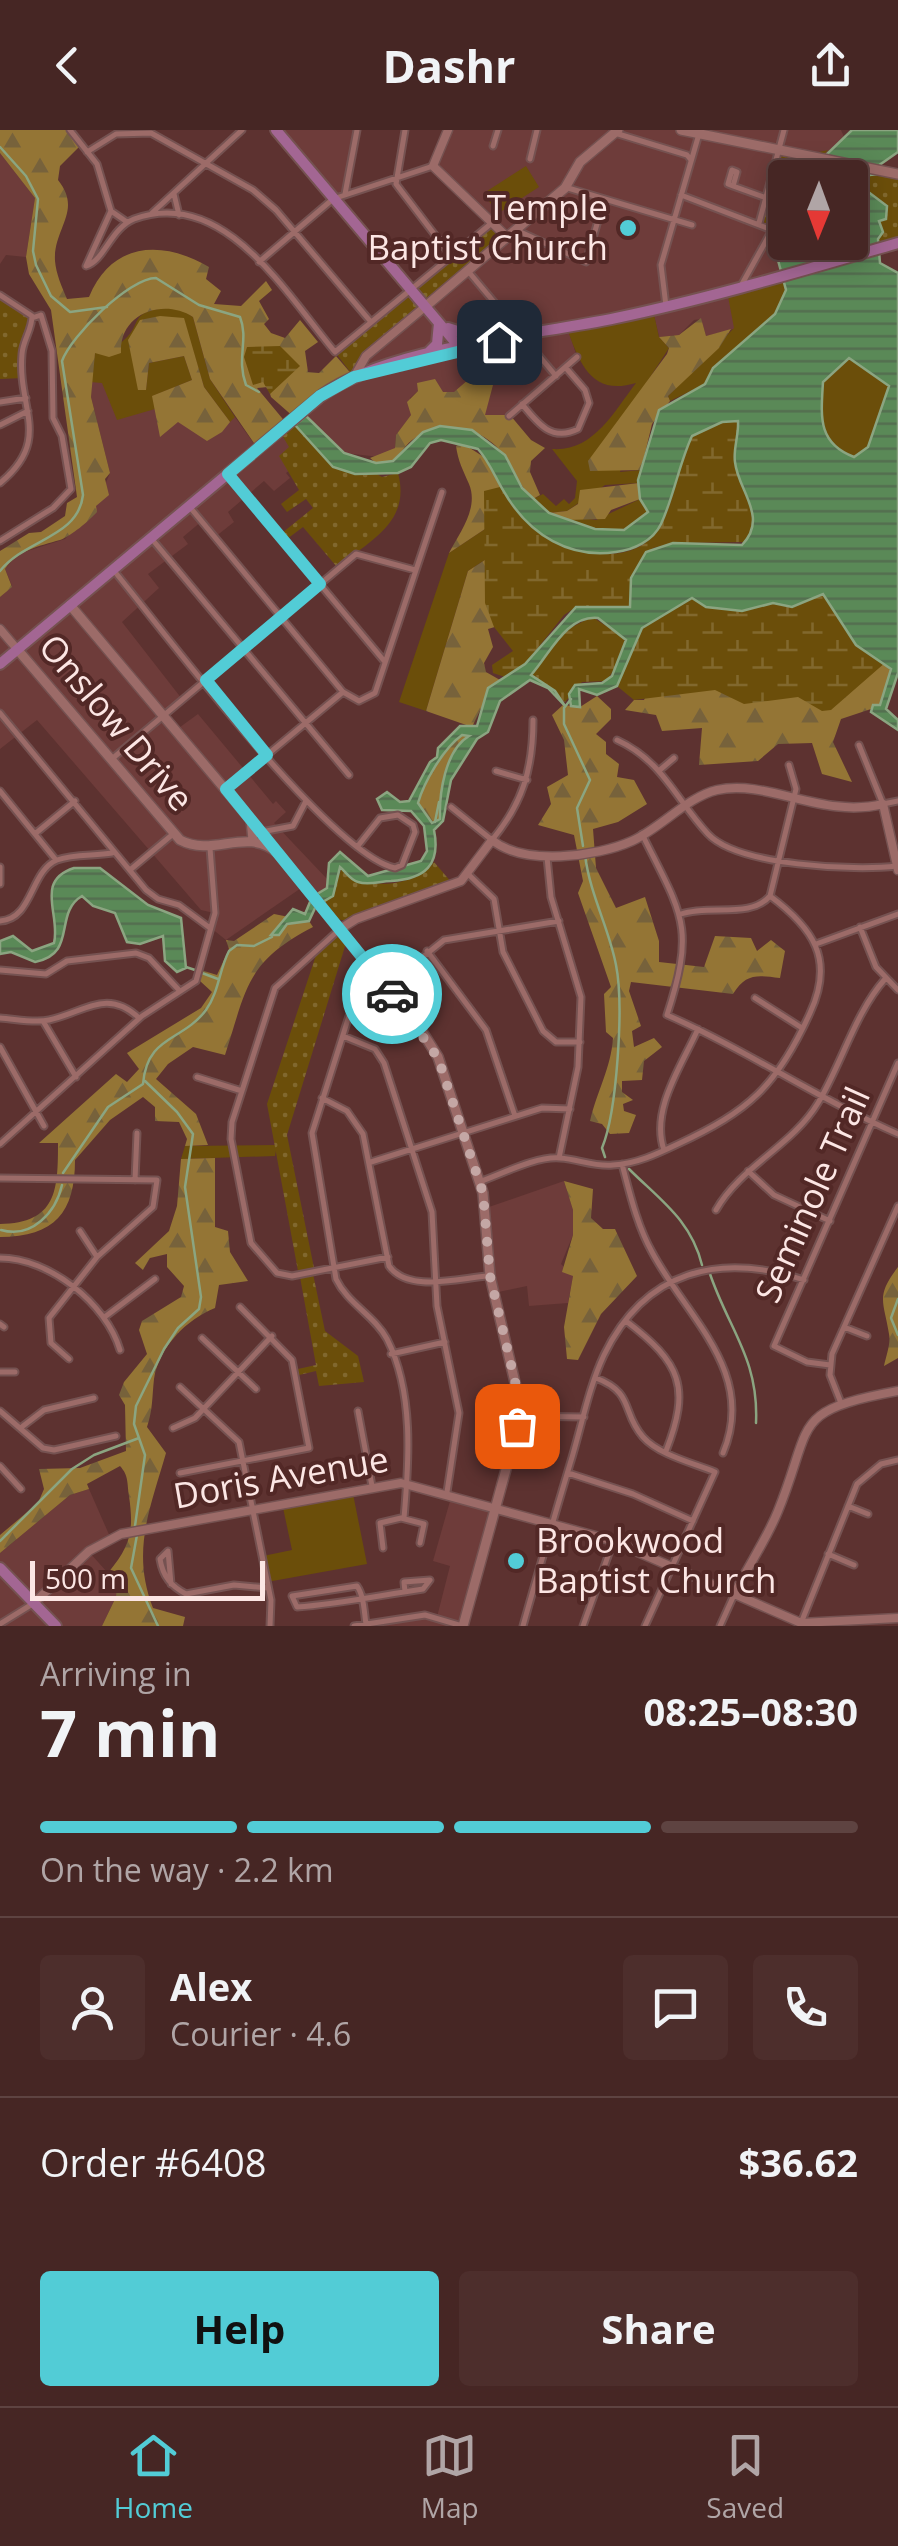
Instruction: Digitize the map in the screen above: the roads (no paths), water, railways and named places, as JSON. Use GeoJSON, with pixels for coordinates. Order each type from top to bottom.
{"type":"FeatureCollection","features":[{"type":"Feature","properties":{"kind":"main road"},"geometry":{"type":"LineString","coordinates":[[276,130],[461,349]]}},
{"type":"Feature","properties":{"kind":"main road"},"geometry":{"type":"LineString","coordinates":[[681,130],[726,135],[778,151],[898,174]]}},
{"type":"Feature","properties":{"kind":"main road"},"geometry":{"type":"LineString","coordinates":[[426,306],[565,188],[580,162],[612,131]]}},
{"type":"Feature","properties":{"kind":"main road"},"geometry":{"type":"LineString","coordinates":[[0,664],[301,412],[354,377],[424,357],[666,307],[896,244]]}},
{"type":"Feature","properties":{"kind":"main road"},"geometry":{"type":"LineString","coordinates":[[439,322],[476,339],[505,341]]}},
{"type":"Feature","properties":{"kind":"main road"},"geometry":{"type":"LineString","coordinates":[[424,357],[437,344],[439,322]]}},
{"type":"Feature","properties":{"kind":"main road"},"geometry":{"type":"LineString","coordinates":[[70,605],[226,789],[251,820],[257,836],[278,852],[322,906],[438,1058],[486,1211],[490,1276],[514,1372],[518,1416],[463,1626]]}},
{"type":"Feature","properties":{"kind":"main road","name":"Onslow Drive"},"geometry":{"type":"LineString","coordinates":[[17,649],[173,834],[190,846],[210,848],[257,836]]}},
{"type":"Feature","properties":{"kind":"main road"},"geometry":{"type":"LineString","coordinates":[[0,1568],[56,1626]]}},
{"type":"Feature","properties":{"kind":"street"},"geometry":{"type":"LineString","coordinates":[[70,130],[106,182],[112,211],[86,266],[93,264],[111,235],[127,222],[151,214],[180,215],[218,226],[260,262],[335,352],[493,222]]}},
{"type":"Feature","properties":{"kind":"street"},"geometry":{"type":"LineString","coordinates":[[151,214],[242,130]]}},
{"type":"Feature","properties":{"kind":"street"},"geometry":{"type":"LineString","coordinates":[[345,194],[357,130]]}},
{"type":"Feature","properties":{"kind":"street"},"geometry":{"type":"LineString","coordinates":[[405,130],[394,177],[399,192],[452,256]]}},
{"type":"Feature","properties":{"kind":"street"},"geometry":{"type":"LineString","coordinates":[[260,262],[333,199],[432,166],[448,130]]}},
{"type":"Feature","properties":{"kind":"street"},"geometry":{"type":"LineString","coordinates":[[493,146],[498,130]]}},
{"type":"Feature","properties":{"kind":"street"},"geometry":{"type":"LineString","coordinates":[[530,159],[537,130]]}},
{"type":"Feature","properties":{"kind":"street"},"geometry":{"type":"LineString","coordinates":[[776,160],[784,130]]}},
{"type":"Feature","properties":{"kind":"street"},"geometry":{"type":"LineString","coordinates":[[87,152],[116,134],[140,131],[253,190],[295,231],[371,322]]}},
{"type":"Feature","properties":{"kind":"street"},"geometry":{"type":"LineString","coordinates":[[612,131],[687,155],[691,160]]}},
{"type":"Feature","properties":{"kind":"street"},"geometry":{"type":"LineString","coordinates":[[666,307],[661,265],[700,131]]}},
{"type":"Feature","properties":{"kind":"street"},"geometry":{"type":"LineString","coordinates":[[432,166],[493,222],[512,234],[586,262],[604,200]]}},
{"type":"Feature","properties":{"kind":"street"},"geometry":{"type":"LineString","coordinates":[[733,186],[768,199],[758,224]]}},
{"type":"Feature","properties":{"kind":"street"},"geometry":{"type":"LineString","coordinates":[[565,188],[692,226]]}},
{"type":"Feature","properties":{"kind":"street"},"geometry":{"type":"LineString","coordinates":[[174,193],[180,215]]}},
{"type":"Feature","properties":{"kind":"street"},"geometry":{"type":"LineString","coordinates":[[681,195],[772,230],[741,287]]}},
{"type":"Feature","properties":{"kind":"street"},"geometry":{"type":"LineString","coordinates":[[112,211],[127,222]]}},
{"type":"Feature","properties":{"kind":"street"},"geometry":{"type":"LineString","coordinates":[[749,270],[759,282]]}},
{"type":"Feature","properties":{"kind":"street"},"geometry":{"type":"LineString","coordinates":[[468,271],[556,376]]}},
{"type":"Feature","properties":{"kind":"street"},"geometry":{"type":"LineString","coordinates":[[0,295],[32,317],[41,315],[49,335],[53,418],[60,429],[71,489],[53,508],[0,541]]}},
{"type":"Feature","properties":{"kind":"street"},"geometry":{"type":"LineString","coordinates":[[354,377],[366,356],[426,306]]}},
{"type":"Feature","properties":{"kind":"street"},"geometry":{"type":"LineString","coordinates":[[0,483],[26,458],[31,440],[22,352],[32,317]]}},
{"type":"Feature","properties":{"kind":"street"},"geometry":{"type":"LineString","coordinates":[[510,416],[577,358]]}},
{"type":"Feature","properties":{"kind":"street"},"geometry":{"type":"LineString","coordinates":[[522,404],[550,432],[564,434],[578,429],[589,404],[584,390],[566,368]]}},
{"type":"Feature","properties":{"kind":"street"},"geometry":{"type":"LineString","coordinates":[[0,402],[26,398]]}},
{"type":"Feature","properties":{"kind":"street"},"geometry":{"type":"LineString","coordinates":[[0,425],[28,411]]}},
{"type":"Feature","properties":{"kind":"street"},"geometry":{"type":"LineString","coordinates":[[228,474],[386,662]]}},
{"type":"Feature","properties":{"kind":"street"},"geometry":{"type":"LineString","coordinates":[[189,506],[343,692],[352,700],[367,700],[374,694],[386,662],[442,492]]}},
{"type":"Feature","properties":{"kind":"street"},"geometry":{"type":"LineString","coordinates":[[151,538],[349,775]]}},
{"type":"Feature","properties":{"kind":"street"},"geometry":{"type":"LineString","coordinates":[[110,760],[356,554],[415,570]]}},
{"type":"Feature","properties":{"kind":"street"},"geometry":{"type":"LineString","coordinates":[[113,570],[306,801],[370,861],[398,868],[410,848],[412,824],[398,815],[380,818],[357,848]]}},
{"type":"Feature","properties":{"kind":"street","name":"Onslow Drive"},"geometry":{"type":"LineString","coordinates":[[0,629],[17,649]]}},
{"type":"Feature","properties":{"kind":"street"},"geometry":{"type":"LineString","coordinates":[[226,789],[343,692]]}},
{"type":"Feature","properties":{"kind":"street"},"geometry":{"type":"LineString","coordinates":[[0,712],[112,852],[154,897],[180,905],[210,928]]}},
{"type":"Feature","properties":{"kind":"street"},"geometry":{"type":"LineString","coordinates":[[388,1258],[285,1276],[269,1266],[251,1243],[230,1139],[242,1091],[280,979],[356,919],[445,889],[466,872],[509,820],[528,780],[532,720]]}},
{"type":"Feature","properties":{"kind":"street"},"geometry":{"type":"LineString","coordinates":[[617,740],[660,770],[719,844],[781,860],[857,870],[898,868],[883,804],[860,745]]}},
{"type":"Feature","properties":{"kind":"street"},"geometry":{"type":"LineString","coordinates":[[660,770],[674,758]]}},
{"type":"Feature","properties":{"kind":"street"},"geometry":{"type":"LineString","coordinates":[[681,914],[712,906],[752,909],[770,896],[794,800],[795,781],[789,765]]}},
{"type":"Feature","properties":{"kind":"street"},"geometry":{"type":"LineString","coordinates":[[496,771],[528,780]]}},
{"type":"Feature","properties":{"kind":"street"},"geometry":{"type":"LineString","coordinates":[[450,807],[492,840],[522,855],[612,847],[642,834],[707,794],[732,788],[844,810],[898,801]]}},
{"type":"Feature","properties":{"kind":"street"},"geometry":{"type":"LineString","coordinates":[[0,790],[56,860]]}},
{"type":"Feature","properties":{"kind":"street"},"geometry":{"type":"LineString","coordinates":[[36,834],[75,801]]}},
{"type":"Feature","properties":{"kind":"street"},"geometry":{"type":"LineString","coordinates":[[257,836],[293,826],[306,801]]}},
{"type":"Feature","properties":{"kind":"street"},"geometry":{"type":"LineString","coordinates":[[130,870],[173,834]]}},
{"type":"Feature","properties":{"kind":"street"},"geometry":{"type":"LineString","coordinates":[[642,834],[681,914],[684,949],[667,1016],[898,1134]]}},
{"type":"Feature","properties":{"kind":"street"},"geometry":{"type":"LineString","coordinates":[[0,1144],[139,1018],[196,981],[215,904],[210,848]]}},
{"type":"Feature","properties":{"kind":"street"},"geometry":{"type":"LineString","coordinates":[[0,921],[9,920],[20,910],[56,860],[112,852]]}},
{"type":"Feature","properties":{"kind":"street"},"geometry":{"type":"LineString","coordinates":[[546,854],[551,898],[580,987],[580,1042],[559,1158]]}},
{"type":"Feature","properties":{"kind":"street"},"geometry":{"type":"LineString","coordinates":[[0,867],[0,884]]}},
{"type":"Feature","properties":{"kind":"street"},"geometry":{"type":"LineString","coordinates":[[466,872],[494,899],[503,952],[546,1035],[556,1042],[580,1042]]}},
{"type":"Feature","properties":{"kind":"street"},"geometry":{"type":"LineString","coordinates":[[479,1182],[559,1158],[596,1166],[622,1164],[664,1150],[742,1112],[777,1070],[802,1028],[819,983],[816,944],[805,924],[770,896]]}},
{"type":"Feature","properties":{"kind":"street"},"geometry":{"type":"LineString","coordinates":[[816,944],[898,914]]}},
{"type":"Feature","properties":{"kind":"street"},"geometry":{"type":"LineString","coordinates":[[404,1518],[409,1430],[392,1354],[379,1327],[343,1294],[334,1267],[312,1148],[322,1098],[342,1036],[356,1008],[384,984],[448,938],[559,921]]}},
{"type":"Feature","properties":{"kind":"street"},"geometry":{"type":"LineString","coordinates":[[860,927],[885,979],[898,990]]}},
{"type":"Feature","properties":{"kind":"street"},"geometry":{"type":"LineString","coordinates":[[427,952],[486,1030],[515,1116]]}},
{"type":"Feature","properties":{"kind":"street"},"geometry":{"type":"LineString","coordinates":[[0,970],[46,974],[67,961],[136,953],[149,958],[180,990]]}},
{"type":"Feature","properties":{"kind":"street"},"geometry":{"type":"LineString","coordinates":[[716,1210],[748,1171],[788,1139],[821,1096],[870,996],[885,979]]}},
{"type":"Feature","properties":{"kind":"street"},"geometry":{"type":"LineString","coordinates":[[754,998],[802,1028]]}},
{"type":"Feature","properties":{"kind":"street"},"geometry":{"type":"LineString","coordinates":[[0,1018],[42,1021],[106,1000],[127,1007],[139,1018]]}},
{"type":"Feature","properties":{"kind":"street"},"geometry":{"type":"LineString","coordinates":[[42,1021],[76,1077]]}},
{"type":"Feature","properties":{"kind":"street"},"geometry":{"type":"LineString","coordinates":[[664,1150],[658,1130],[660,1114],[698,1029]]}},
{"type":"Feature","properties":{"kind":"street"},"geometry":{"type":"LineString","coordinates":[[342,1036],[375,1050],[384,1062],[432,1212],[434,1280],[459,1413],[447,1492]]}},
{"type":"Feature","properties":{"kind":"street"},"geometry":{"type":"LineString","coordinates":[[0,1047],[44,1126]]}},
{"type":"Feature","properties":{"kind":"street","name":"Seminole Trail"},"geometry":{"type":"LineString","coordinates":[[830,1365],[807,1362],[774,1346],[898,1064]]}},
{"type":"Feature","properties":{"kind":"street"},"geometry":{"type":"LineString","coordinates":[[198,1077],[242,1091]]}},
{"type":"Feature","properties":{"kind":"street"},"geometry":{"type":"LineString","coordinates":[[322,1098],[355,1118],[370,1162],[392,1270],[402,1279],[490,1276]]}},
{"type":"Feature","properties":{"kind":"street"},"geometry":{"type":"LineString","coordinates":[[370,1162],[515,1116],[554,1107],[570,1109]]}},
{"type":"Feature","properties":{"kind":"street"},"geometry":{"type":"LineString","coordinates":[[135,1180],[137,1133]]}},
{"type":"Feature","properties":{"kind":"street"},"geometry":{"type":"LineString","coordinates":[[622,1164],[645,1238],[730,1379],[732,1429],[723,1453]]}},
{"type":"Feature","properties":{"kind":"street"},"geometry":{"type":"LineString","coordinates":[[748,1171],[774,1195],[830,1221]]}},
{"type":"Feature","properties":{"kind":"street"},"geometry":{"type":"LineString","coordinates":[[0,1178],[158,1180],[153,1207],[97,1257],[49,1318],[48,1330],[55,1350],[69,1359]]}},
{"type":"Feature","properties":{"kind":"street"},"geometry":{"type":"LineString","coordinates":[[841,1404],[830,1365],[898,1206]]}},
{"type":"Feature","properties":{"kind":"street"},"geometry":{"type":"LineString","coordinates":[[80,1231],[97,1257]]}},
{"type":"Feature","properties":{"kind":"street"},"geometry":{"type":"LineString","coordinates":[[0,1258],[27,1259],[71,1288],[106,1316],[120,1350]]}},
{"type":"Feature","properties":{"kind":"street"},"geometry":{"type":"LineString","coordinates":[[523,1626],[603,1357],[626,1321],[672,1283],[699,1270],[724,1265],[804,1280]]}},
{"type":"Feature","properties":{"kind":"street"},"geometry":{"type":"LineString","coordinates":[[106,1316],[155,1279]]}},
{"type":"Feature","properties":{"kind":"street"},"geometry":{"type":"LineString","coordinates":[[180,1474],[309,1448],[292,1360],[240,1307]]}},
{"type":"Feature","properties":{"kind":"street"},"geometry":{"type":"LineString","coordinates":[[626,1321],[666,1359],[679,1386],[682,1408],[666,1451]]}},
{"type":"Feature","properties":{"kind":"street"},"geometry":{"type":"LineString","coordinates":[[844,1327],[867,1336]]}},
{"type":"Feature","properties":{"kind":"street"},"geometry":{"type":"LineString","coordinates":[[173,1428],[204,1410],[272,1336]]}},
{"type":"Feature","properties":{"kind":"street"},"geometry":{"type":"LineString","coordinates":[[202,1338],[256,1389]]}},
{"type":"Feature","properties":{"kind":"street"},"geometry":{"type":"LineString","coordinates":[[392,1354],[445,1342]]}},
{"type":"Feature","properties":{"kind":"street"},"geometry":{"type":"LineString","coordinates":[[0,1372],[15,1372]]}},
{"type":"Feature","properties":{"kind":"street"},"geometry":{"type":"LineString","coordinates":[[596,1378],[622,1392],[643,1436],[666,1451],[715,1472],[645,1626]]}},
{"type":"Feature","properties":{"kind":"street"},"geometry":{"type":"LineString","coordinates":[[180,1387],[239,1442],[246,1460],[268,1588],[270,1626]]}},
{"type":"Feature","properties":{"kind":"street"},"geometry":{"type":"LineString","coordinates":[[720,1626],[779,1510],[802,1437],[815,1419],[841,1404],[898,1391]]}},
{"type":"Feature","properties":{"kind":"street"},"geometry":{"type":"LineString","coordinates":[[22,1426],[44,1410],[94,1398]]}},
{"type":"Feature","properties":{"kind":"street"},"geometry":{"type":"LineString","coordinates":[[0,1411],[43,1448],[54,1450],[116,1436]]}},
{"type":"Feature","properties":{"kind":"street"},"geometry":{"type":"LineString","coordinates":[[358,1411],[372,1486]]}},
{"type":"Feature","properties":{"kind":"street"},"geometry":{"type":"LineString","coordinates":[[518,1416],[584,1417]]}},
{"type":"Feature","properties":{"kind":"street"},"geometry":{"type":"LineString","coordinates":[[800,1624],[862,1478],[898,1460]]}},
{"type":"Feature","properties":{"kind":"street"},"geometry":{"type":"LineString","coordinates":[[0,1466],[21,1488]]}},
{"type":"Feature","properties":{"kind":"street"},"geometry":{"type":"LineString","coordinates":[[568,1473],[633,1494],[693,1521]]}},
{"type":"Feature","properties":{"kind":"street","name":"Doris Avenue"},"geometry":{"type":"LineString","coordinates":[[34,1604],[104,1541],[254,1508],[372,1486],[407,1484],[447,1492],[613,1542],[800,1624],[898,1618]]}},
{"type":"Feature","properties":{"kind":"street"},"geometry":{"type":"LineString","coordinates":[[847,1506],[868,1514]]}},
{"type":"Feature","properties":{"kind":"street"},"geometry":{"type":"LineString","coordinates":[[383,1548],[380,1523],[404,1518],[424,1524],[420,1543]]}},
{"type":"Feature","properties":{"kind":"street"},"geometry":{"type":"LineString","coordinates":[[583,1626],[613,1542]]}},
{"type":"Feature","properties":{"kind":"street"},"geometry":{"type":"LineString","coordinates":[[171,1584],[168,1550],[160,1559],[171,1584],[195,1595],[234,1585],[268,1588]]}},
{"type":"Feature","properties":{"kind":"street"},"geometry":{"type":"LineString","coordinates":[[828,1554],[854,1565]]}},
{"type":"Feature","properties":{"kind":"street"},"geometry":{"type":"LineString","coordinates":[[366,1624],[362,1598],[351,1584],[292,1596],[297,1607],[362,1598],[405,1592],[423,1589],[430,1580],[404,1582],[405,1592]]}},
{"type":"Feature","properties":{"kind":"street"},"geometry":{"type":"LineString","coordinates":[[0,1624],[34,1604]]}},
{"type":"Feature","properties":{"kind":"street"},"geometry":{"type":"LineString","coordinates":[[354,1626],[425,1615],[463,1626]]}},
{"type":"Feature","properties":{"kind":"waterway"},"geometry":{"type":"LineString","coordinates":[[0,147],[26,176],[38,199],[33,251],[51,296],[70,312],[107,307]]}},
{"type":"Feature","properties":{"kind":"waterway"},"geometry":{"type":"LineString","coordinates":[[0,571],[61,530],[79,509],[83,495],[62,361],[89,324],[131,287],[156,278],[199,305],[240,317],[243,375],[246,385],[259,392]]}},
{"type":"Feature","properties":{"kind":"waterway"},"geometry":{"type":"LineString","coordinates":[[571,699],[564,708],[564,724],[590,780],[577,808],[583,846]]}},
{"type":"Feature","properties":{"kind":"waterway"},"geometry":{"type":"LineString","coordinates":[[435,822],[439,802]]}},
{"type":"Feature","properties":{"kind":"waterway"},"geometry":{"type":"LineString","coordinates":[[585,855],[613,951],[618,983],[618,1058],[612,1110],[602,1148],[605,1157]]}},
{"type":"Feature","properties":{"kind":"waterway"},"geometry":{"type":"LineString","coordinates":[[63,1173],[108,1107],[143,1084],[146,1068],[158,1047],[206,1010],[229,951],[237,945],[254,946],[272,937]]}},
{"type":"Feature","properties":{"kind":"waterway"},"geometry":{"type":"LineString","coordinates":[[186,967],[195,970]]}},
{"type":"Feature","properties":{"kind":"waterway"},"geometry":{"type":"LineString","coordinates":[[202,973],[218,979]]}},
{"type":"Feature","properties":{"kind":"waterway"},"geometry":{"type":"LineString","coordinates":[[135,1526],[145,1455],[134,1424],[136,1406],[164,1349],[178,1328],[199,1309],[201,1297],[185,1187],[193,1134],[145,1081]]}},
{"type":"Feature","properties":{"kind":"waterway"},"geometry":{"type":"LineString","coordinates":[[629,1169],[682,1223],[702,1265]]}},
{"type":"Feature","properties":{"kind":"waterway"},"geometry":{"type":"LineString","coordinates":[[1,1230],[23,1231],[41,1221],[54,1205],[62,1185]]}},
{"type":"Feature","properties":{"kind":"waterway"},"geometry":{"type":"LineString","coordinates":[[709,1271],[753,1380],[756,1423]]}},
{"type":"Feature","properties":{"kind":"waterway"},"geometry":{"type":"LineString","coordinates":[[898,1299],[891,1318],[898,1335]]}},
{"type":"Feature","properties":{"kind":"waterway"},"geometry":{"type":"LineString","coordinates":[[0,1541],[72,1469],[94,1455],[139,1438]]}},
{"type":"Feature","properties":{"kind":"waterway"},"geometry":{"type":"LineString","coordinates":[[137,1535],[131,1568],[158,1626]]}},
{"type":"Feature","properties":{"kind":"place","name":"Temple Baptist Church"},"geometry":{"type":"Point","coordinates":[628,228]}},
{"type":"Feature","properties":{"kind":"place","name":"Brookwood Baptist Church"},"geometry":{"type":"Point","coordinates":[516,1561]}}]}
